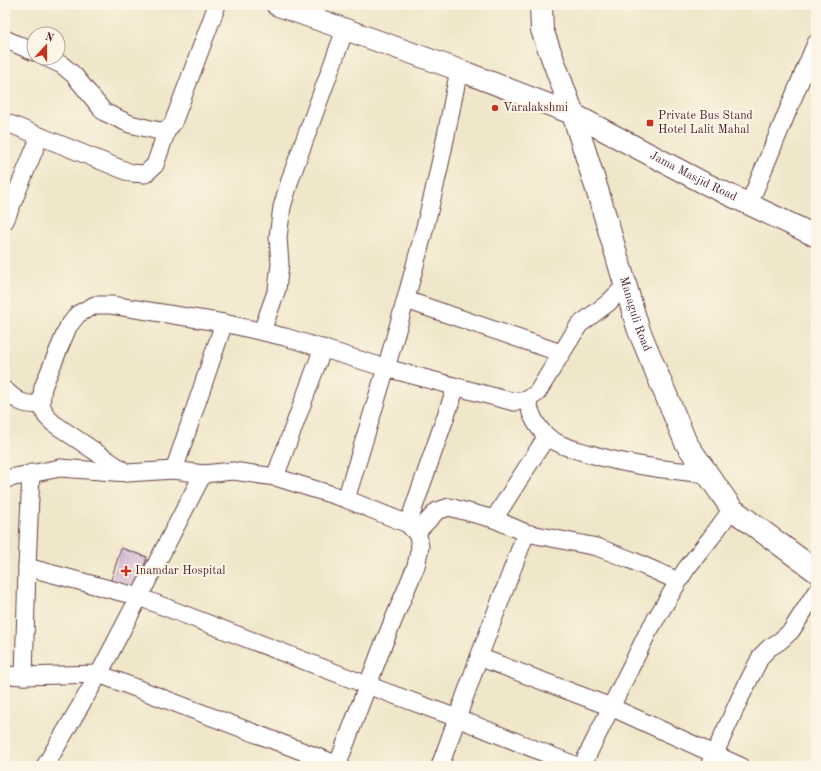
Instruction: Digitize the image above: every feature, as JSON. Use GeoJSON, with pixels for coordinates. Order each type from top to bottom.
{"type":"FeatureCollection","features":[{"type":"Feature","properties":{"kind":"main road","name":"Managuli Road"},"geometry":{"type":"LineString","coordinates":[[541,5],[542,30],[573,114],[626,284],[638,328],[686,443],[732,509],[816,571]]}},
{"type":"Feature","properties":{"kind":"street"},"geometry":{"type":"LineString","coordinates":[[5,122],[131,173],[145,174],[156,165],[167,130],[173,123],[217,5]]}},
{"type":"Feature","properties":{"kind":"street","name":"Jama Masjid Road"},"geometry":{"type":"LineString","coordinates":[[277,5],[459,70],[573,114],[702,182],[816,236]]}},
{"type":"Feature","properties":{"kind":"street"},"geometry":{"type":"LineString","coordinates":[[262,331],[277,289],[280,264],[278,237],[282,207],[291,177],[345,30]]}},
{"type":"Feature","properties":{"kind":"street"},"geometry":{"type":"LineString","coordinates":[[5,39],[26,48]]}},
{"type":"Feature","properties":{"kind":"street"},"geometry":{"type":"LineString","coordinates":[[749,204],[816,43]]}},
{"type":"Feature","properties":{"kind":"street"},"geometry":{"type":"LineString","coordinates":[[63,66],[74,75],[104,112],[130,124],[159,131],[167,130]]}},
{"type":"Feature","properties":{"kind":"street"},"geometry":{"type":"LineString","coordinates":[[346,499],[406,300],[435,186],[459,70]]}},
{"type":"Feature","properties":{"kind":"street"},"geometry":{"type":"LineString","coordinates":[[5,221],[40,136]]}},
{"type":"Feature","properties":{"kind":"street"},"geometry":{"type":"LineString","coordinates":[[127,473],[53,423],[46,416],[41,404],[43,387],[68,328],[78,314],[95,305],[111,305],[224,323],[262,331],[386,368],[514,402],[528,400],[536,393],[579,325],[608,302],[626,284]]}},
{"type":"Feature","properties":{"kind":"street"},"geometry":{"type":"LineString","coordinates":[[406,300],[561,353]]}},
{"type":"Feature","properties":{"kind":"street"},"geometry":{"type":"LineString","coordinates":[[174,470],[224,323]]}},
{"type":"Feature","properties":{"kind":"street"},"geometry":{"type":"LineString","coordinates":[[275,477],[323,348]]}},
{"type":"Feature","properties":{"kind":"street"},"geometry":{"type":"LineString","coordinates":[[412,528],[456,387]]}},
{"type":"Feature","properties":{"kind":"street"},"geometry":{"type":"LineString","coordinates":[[5,390],[14,398],[29,405],[41,404]]}},
{"type":"Feature","properties":{"kind":"street"},"geometry":{"type":"LineString","coordinates":[[528,400],[533,419],[547,436],[563,446],[610,460],[665,470],[707,474]]}},
{"type":"Feature","properties":{"kind":"street"},"geometry":{"type":"LineString","coordinates":[[494,520],[547,436]]}},
{"type":"Feature","properties":{"kind":"street"},"geometry":{"type":"LineString","coordinates":[[5,479],[60,468],[127,473],[174,470],[203,474],[233,470],[275,477],[346,499],[412,528],[418,535],[420,547],[416,566],[338,766],[99,674],[24,676],[5,675]]}},
{"type":"Feature","properties":{"kind":"street"},"geometry":{"type":"LineString","coordinates":[[24,676],[31,473]]}},
{"type":"Feature","properties":{"kind":"street"},"geometry":{"type":"LineString","coordinates":[[45,766],[99,674],[203,474]]}},
{"type":"Feature","properties":{"kind":"street"},"geometry":{"type":"LineString","coordinates":[[412,528],[437,511],[449,507],[494,520],[526,533],[597,547],[678,581]]}},
{"type":"Feature","properties":{"kind":"street"},"geometry":{"type":"LineString","coordinates":[[582,766],[648,632],[686,569],[732,509]]}},
{"type":"Feature","properties":{"kind":"street"},"geometry":{"type":"LineString","coordinates":[[440,766],[479,656],[526,533]]}},
{"type":"Feature","properties":{"kind":"street"},"geometry":{"type":"LineString","coordinates":[[27,567],[139,597],[368,686],[457,718],[577,766]]}},
{"type":"Feature","properties":{"kind":"street"},"geometry":{"type":"LineString","coordinates":[[712,760],[762,656],[769,648],[791,631],[816,592]]}},
{"type":"Feature","properties":{"kind":"street"},"geometry":{"type":"LineString","coordinates":[[479,656],[611,707],[712,760],[740,766]]}},
{"type":"Feature","properties":{"kind":"building"},"geometry":{"type":"Polygon","coordinates":[[[121,548],[147,557],[136,592],[110,583],[121,548]]]}},
{"type":"Feature","properties":{"kind":"place","name":"Varalakshmi"},"geometry":{"type":"Point","coordinates":[495,108]}},
{"type":"Feature","properties":{"kind":"place","name":"Private Bus Stand Hotel Lalit Mahal"},"geometry":{"type":"Point","coordinates":[650,123]}},
{"type":"Feature","properties":{"kind":"place","name":"Inamdar Hospital"},"geometry":{"type":"Point","coordinates":[126,571]}}]}
